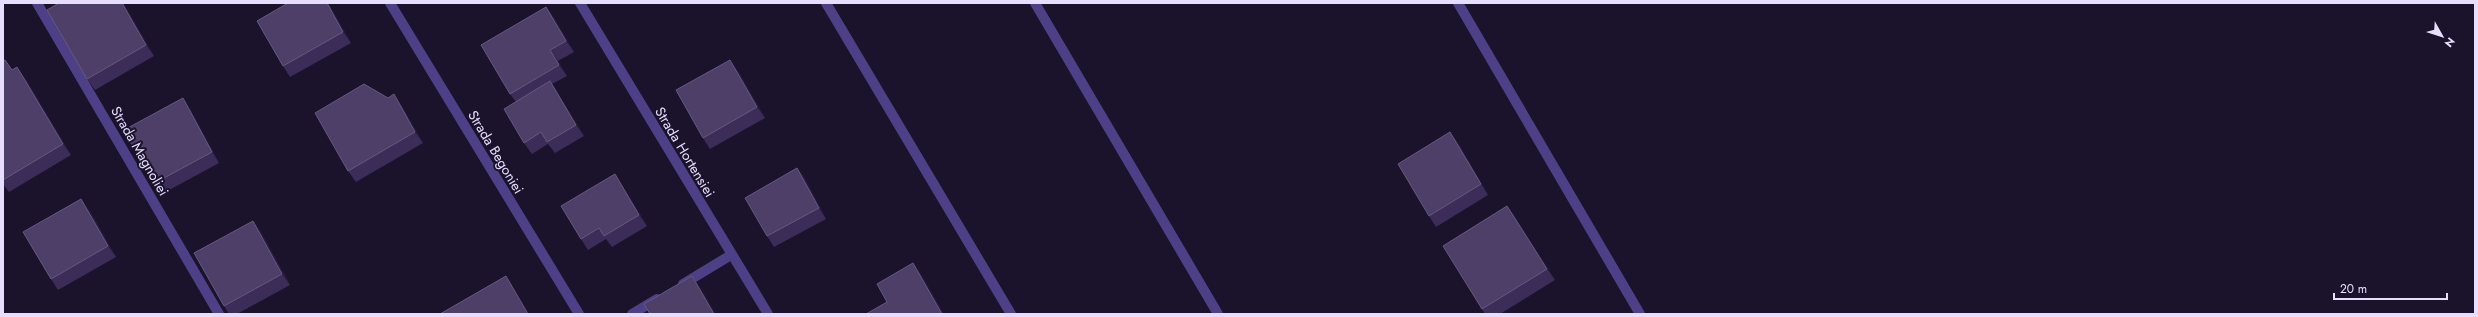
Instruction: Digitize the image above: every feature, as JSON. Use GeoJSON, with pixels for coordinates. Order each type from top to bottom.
{"type":"FeatureCollection","features":[{"type":"Feature","properties":{"kind":"street","name":"Strada Magnoliei"},"geometry":{"type":"LineString","coordinates":[[37,3],[219,314]]}},
{"type":"Feature","properties":{"kind":"street","name":"Strada Begoniei"},"geometry":{"type":"LineString","coordinates":[[390,3],[579,314]]}},
{"type":"Feature","properties":{"kind":"street","name":"Strada Hortensiei"},"geometry":{"type":"LineString","coordinates":[[580,3],[768,314]]}},
{"type":"Feature","properties":{"kind":"street"},"geometry":{"type":"LineString","coordinates":[[826,3],[1011,314]]}},
{"type":"Feature","properties":{"kind":"street"},"geometry":{"type":"LineString","coordinates":[[1035,3],[1218,314]]}},
{"type":"Feature","properties":{"kind":"street"},"geometry":{"type":"LineString","coordinates":[[1458,3],[1640,314]]}},
{"type":"Feature","properties":{"kind":"street"},"geometry":{"type":"LineString","coordinates":[[632,314],[731,255]]}},
{"type":"Feature","properties":{"kind":"building"},"geometry":{"type":"Polygon","coordinates":[[[59,3],[122,3],[146,45],[87,79],[47,10],[59,3]]]}},
{"type":"Feature","properties":{"kind":"building"},"geometry":{"type":"Polygon","coordinates":[[[288,3],[327,3],[343,32],[283,66],[257,21],[288,3]]]}},
{"type":"Feature","properties":{"kind":"building"},"geometry":{"type":"Polygon","coordinates":[[[546,7],[566,41],[550,50],[559,65],[510,94],[481,45],[546,7]]]}},
{"type":"Feature","properties":{"kind":"building"},"geometry":{"type":"Polygon","coordinates":[[[5,60],[12,70],[17,67],[63,144],[3,180],[3,61],[5,60]]]}},
{"type":"Feature","properties":{"kind":"building"},"geometry":{"type":"Polygon","coordinates":[[[730,60],[757,107],[703,138],[676,90],[730,60]]]}},
{"type":"Feature","properties":{"kind":"building"},"geometry":{"type":"Polygon","coordinates":[[[550,81],[576,125],[547,142],[541,132],[524,143],[504,109],[550,81]]]}},
{"type":"Feature","properties":{"kind":"building"},"geometry":{"type":"Polygon","coordinates":[[[364,84],[388,98],[394,94],[415,132],[348,171],[315,113],[364,84]]]}},
{"type":"Feature","properties":{"kind":"building"},"geometry":{"type":"Polygon","coordinates":[[[183,98],[212,152],[153,184],[124,130],[183,98]]]}},
{"type":"Feature","properties":{"kind":"building"},"geometry":{"type":"Polygon","coordinates":[[[1450,132],[1481,184],[1429,216],[1398,164],[1450,132]]]}},
{"type":"Feature","properties":{"kind":"building"},"geometry":{"type":"Polygon","coordinates":[[[797,168],[819,208],[767,236],[745,198],[797,168]]]}},
{"type":"Feature","properties":{"kind":"building"},"geometry":{"type":"Polygon","coordinates":[[[615,174],[639,215],[604,236],[599,228],[581,239],[561,206],[615,174]]]}},
{"type":"Feature","properties":{"kind":"building"},"geometry":{"type":"Polygon","coordinates":[[[81,199],[108,246],[51,279],[23,232],[81,199]]]}},
{"type":"Feature","properties":{"kind":"building"},"geometry":{"type":"Polygon","coordinates":[[[1507,206],[1547,269],[1482,309],[1443,246],[1507,206]]]}},
{"type":"Feature","properties":{"kind":"building"},"geometry":{"type":"Polygon","coordinates":[[[253,221],[282,274],[224,306],[194,253],[253,221]]]}},
{"type":"Feature","properties":{"kind":"building"},"geometry":{"type":"Polygon","coordinates":[[[913,263],[942,314],[866,314],[887,302],[877,284],[913,263]]]}},
{"type":"Feature","properties":{"kind":"building"},"geometry":{"type":"Polygon","coordinates":[[[506,276],[528,314],[440,314],[506,276]]]}},
{"type":"Feature","properties":{"kind":"building"},"geometry":{"type":"Polygon","coordinates":[[[692,276],[714,314],[650,314],[644,304],[692,276]]]}}]}
